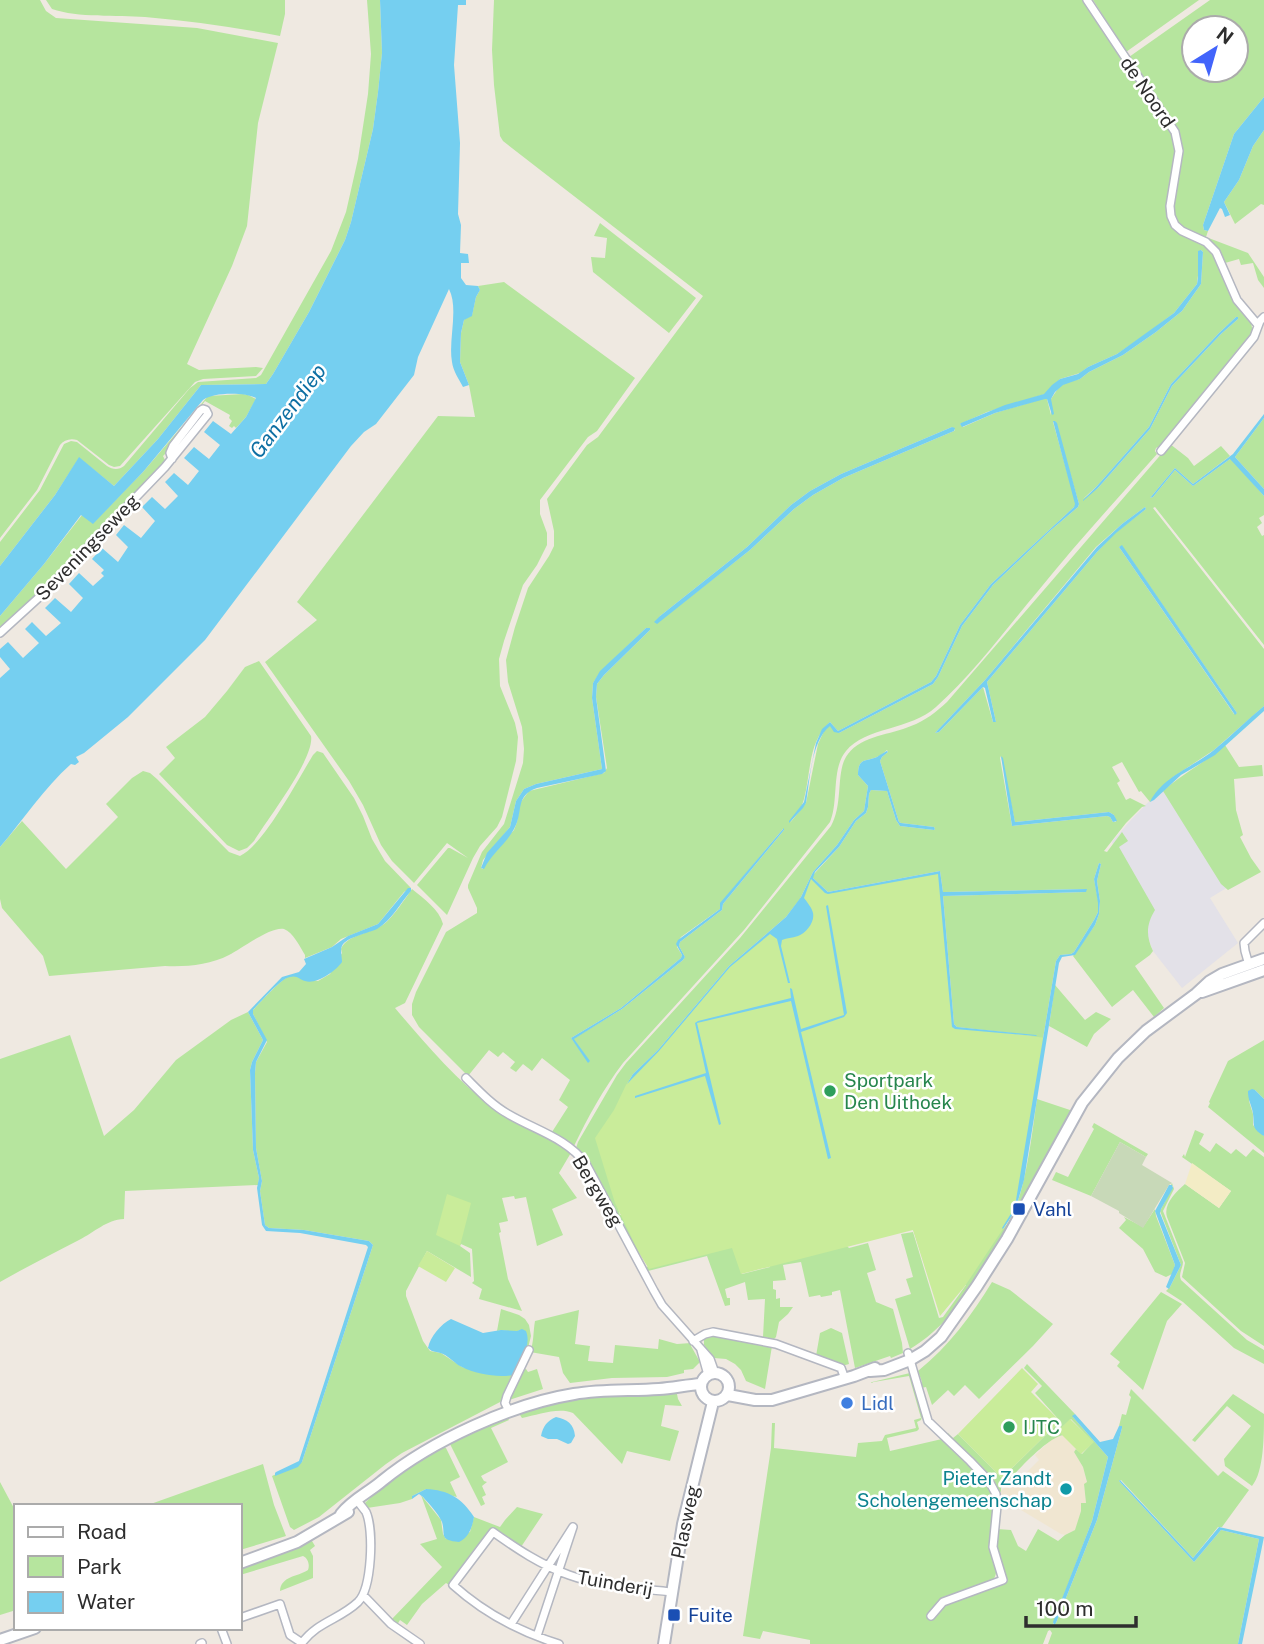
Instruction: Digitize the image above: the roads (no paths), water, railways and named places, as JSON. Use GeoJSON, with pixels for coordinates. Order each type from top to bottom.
{"type":"FeatureCollection","features":[{"type":"Feature","properties":{"kind":"main road"},"geometry":{"type":"LineString","coordinates":[[729,1391],[779,1396],[845,1379],[909,1357],[944,1330],[967,1302],[1007,1239],[1089,1093],[1118,1058],[1207,983],[1222,974],[1255,970],[1264,959]]}},
{"type":"Feature","properties":{"kind":"main road"},"geometry":{"type":"LineString","coordinates":[[242,1562],[297,1542],[341,1514],[352,1511],[375,1487],[418,1455],[509,1411],[577,1393],[661,1389],[724,1376],[728,1381],[729,1391],[723,1400],[713,1402],[705,1397],[707,1381]]}},
{"type":"Feature","properties":{"kind":"main road","name":"Plasweg"},"geometry":{"type":"LineString","coordinates":[[664,1644],[683,1524],[713,1402]]}},
{"type":"Feature","properties":{"kind":"main road"},"geometry":{"type":"LineString","coordinates":[[0,1640],[30,1630]]}},
{"type":"Feature","properties":{"kind":"street","name":"de Noord"},"geometry":{"type":"LineString","coordinates":[[1087,0],[1175,132],[1179,151],[1170,209],[1173,221],[1182,231],[1213,248],[1237,300],[1258,325]]}},
{"type":"Feature","properties":{"kind":"street"},"geometry":{"type":"LineString","coordinates":[[1161,451],[1254,337],[1264,317]]}},
{"type":"Feature","properties":{"kind":"street","name":"Seveningseweg"},"geometry":{"type":"LineString","coordinates":[[0,633],[46,591],[172,459],[208,414],[206,410],[200,411],[178,438],[170,453],[172,459]]}},
{"type":"Feature","properties":{"kind":"street"},"geometry":{"type":"LineString","coordinates":[[1255,970],[1244,943],[1264,923]]}},
{"type":"Feature","properties":{"kind":"street","name":"Bergweg"},"geometry":{"type":"LineString","coordinates":[[466,1078],[506,1113],[559,1140],[579,1155],[662,1305],[710,1359],[707,1381]]}},
{"type":"Feature","properties":{"kind":"street"},"geometry":{"type":"LineString","coordinates":[[694,1341],[713,1332],[776,1344],[841,1368],[845,1379]]}},
{"type":"Feature","properties":{"kind":"street"},"geometry":{"type":"LineString","coordinates":[[509,1411],[506,1399],[529,1350]]}},
{"type":"Feature","properties":{"kind":"street"},"geometry":{"type":"LineString","coordinates":[[909,1357],[928,1421],[989,1481],[997,1500],[993,1547],[1003,1580],[943,1602],[931,1616]]}},
{"type":"Feature","properties":{"kind":"street"},"geometry":{"type":"LineString","coordinates":[[242,1617],[280,1604],[290,1634],[302,1644],[315,1629],[354,1605],[363,1595],[370,1546],[367,1517],[358,1502]]}},
{"type":"Feature","properties":{"kind":"street","name":"Tuinderij"},"geometry":{"type":"LineString","coordinates":[[511,1624],[573,1527],[537,1636]]}},
{"type":"Feature","properties":{"kind":"street","name":"Tuinderij"},"geometry":{"type":"LineString","coordinates":[[559,1644],[511,1624],[476,1604],[453,1585],[493,1532],[547,1566],[572,1576],[613,1585],[672,1592]]}},
{"type":"Feature","properties":{"kind":"street"},"geometry":{"type":"LineString","coordinates":[[363,1595],[391,1624],[420,1644]]}},
{"type":"Feature","properties":{"kind":"water","name":"Ganzendiep"},"geometry":{"type":"Polygon","coordinates":[[[380,0],[466,0],[466,5],[458,5],[454,65],[460,143],[460,253],[468,254],[469,263],[461,263],[461,278],[466,285],[478,286],[480,290],[472,316],[464,320],[461,333],[460,362],[469,385],[463,387],[453,365],[453,306],[449,289],[418,357],[414,375],[376,424],[351,446],[205,640],[128,717],[76,757],[79,762],[71,764],[52,783],[0,847],[0,678],[10,669],[0,657],[0,649],[8,642],[23,658],[39,643],[25,629],[32,622],[46,636],[61,623],[45,608],[55,598],[71,612],[83,598],[69,584],[79,573],[93,586],[104,576],[101,573],[104,570],[92,559],[102,548],[118,562],[128,547],[116,535],[124,525],[141,538],[155,521],[142,507],[152,497],[165,509],[178,496],[165,482],[174,473],[188,485],[199,471],[184,458],[194,447],[209,459],[220,445],[204,432],[213,421],[231,434],[246,417],[256,398],[229,394],[214,395],[203,400],[143,472],[93,524],[81,515],[0,616],[0,566],[55,495],[79,457],[114,486],[158,439],[201,385],[266,384],[273,374],[309,312],[345,240],[351,222],[373,129],[378,92],[382,53],[380,0]]]}},
{"type":"Feature","properties":{"kind":"water"},"geometry":{"type":"Polygon","coordinates":[[[1264,97],[1264,130],[1253,146],[1239,180],[1224,202],[1230,215],[1225,217],[1220,208],[1208,231],[1204,230],[1203,225],[1234,134],[1264,97]]]}},
{"type":"Feature","properties":{"kind":"water"},"geometry":{"type":"Polygon","coordinates":[[[1201,250],[1201,284],[1182,311],[1123,355],[1080,379],[1063,385],[1051,399],[1054,414],[1052,415],[1045,399],[995,413],[962,427],[961,423],[1005,405],[1044,394],[1060,379],[1078,374],[1117,354],[1174,313],[1197,284],[1198,251],[1201,250]]]}},
{"type":"Feature","properties":{"kind":"water"},"geometry":{"type":"Polygon","coordinates":[[[1236,317],[1238,319],[1172,386],[1150,429],[1098,488],[1083,501],[1149,427],[1171,384],[1236,317]]]}},
{"type":"Feature","properties":{"kind":"water"},"geometry":{"type":"Polygon","coordinates":[[[1264,414],[1264,418],[1235,457],[1264,489],[1264,496],[1230,459],[1193,486],[1175,470],[1150,498],[1175,468],[1193,484],[1233,454],[1264,414]]]}},
{"type":"Feature","properties":{"kind":"water"},"geometry":{"type":"Polygon","coordinates":[[[1053,421],[1057,423],[1078,507],[993,585],[962,626],[933,684],[839,733],[834,732],[830,726],[819,741],[813,760],[816,743],[822,729],[830,722],[838,731],[931,682],[960,625],[991,584],[1074,507],[1053,421]]]}},
{"type":"Feature","properties":{"kind":"water"},"geometry":{"type":"Polygon","coordinates":[[[955,428],[954,431],[843,478],[813,495],[750,550],[657,624],[654,622],[747,547],[791,505],[810,491],[841,474],[955,428]]]}},
{"type":"Feature","properties":{"kind":"water"},"geometry":{"type":"Polygon","coordinates":[[[1145,507],[1146,509],[1097,552],[987,682],[996,722],[993,722],[983,687],[935,733],[985,680],[1097,547],[1145,507]]]}},
{"type":"Feature","properties":{"kind":"water"},"geometry":{"type":"Polygon","coordinates":[[[1122,545],[1237,713],[1235,715],[1119,547],[1122,545]]]}},
{"type":"Feature","properties":{"kind":"water"},"geometry":{"type":"Polygon","coordinates":[[[646,628],[650,630],[597,684],[596,697],[606,771],[530,791],[522,800],[517,823],[511,834],[484,869],[481,868],[487,853],[510,827],[516,801],[524,789],[602,769],[592,698],[593,683],[600,671],[646,628]]]}},
{"type":"Feature","properties":{"kind":"water"},"geometry":{"type":"Polygon","coordinates":[[[1264,706],[1264,711],[1215,755],[1181,775],[1150,802],[1155,793],[1170,779],[1214,750],[1264,706]]]}},
{"type":"Feature","properties":{"kind":"water"},"geometry":{"type":"Polygon","coordinates":[[[887,751],[880,761],[899,822],[935,829],[900,826],[887,791],[871,790],[866,813],[856,821],[813,878],[828,892],[940,871],[943,892],[1087,889],[1086,892],[943,896],[954,1024],[957,1027],[1037,1036],[952,1027],[938,874],[828,894],[811,879],[804,898],[813,913],[811,923],[801,935],[782,940],[790,983],[777,939],[770,934],[730,967],[659,1051],[627,1084],[729,966],[786,917],[801,897],[813,872],[864,811],[868,786],[858,775],[859,765],[887,751]]]}},
{"type":"Feature","properties":{"kind":"water"},"geometry":{"type":"Polygon","coordinates":[[[1001,756],[1015,822],[1109,812],[1117,821],[1113,822],[1107,816],[1012,826],[1001,756]]]}},
{"type":"Feature","properties":{"kind":"water"},"geometry":{"type":"Polygon","coordinates":[[[812,764],[806,803],[789,823],[804,802],[812,764]]]}},
{"type":"Feature","properties":{"kind":"water"},"geometry":{"type":"Polygon","coordinates":[[[784,828],[723,904],[722,910],[680,942],[679,946],[685,957],[683,960],[622,1009],[574,1039],[590,1061],[588,1063],[571,1038],[621,1008],[681,958],[676,944],[678,940],[720,909],[720,903],[784,828]]]}},
{"type":"Feature","properties":{"kind":"water"},"geometry":{"type":"Polygon","coordinates":[[[1099,863],[1097,881],[1100,901],[1099,914],[1095,925],[1075,955],[1062,957],[1059,963],[1024,1180],[1015,1211],[1003,1229],[1016,1200],[1056,961],[1060,955],[1074,952],[1098,912],[1094,879],[1099,863]]]}},
{"type":"Feature","properties":{"kind":"water"},"geometry":{"type":"Polygon","coordinates":[[[408,888],[411,888],[411,891],[382,925],[344,943],[341,949],[342,962],[331,973],[310,982],[294,976],[286,978],[253,1010],[267,1040],[256,1062],[255,1073],[256,1148],[262,1181],[260,1191],[265,1225],[269,1228],[304,1230],[369,1241],[373,1245],[302,1462],[298,1467],[275,1476],[276,1472],[299,1461],[368,1247],[300,1233],[266,1231],[262,1225],[257,1188],[259,1178],[253,1150],[250,1070],[263,1040],[248,1012],[282,977],[299,972],[306,964],[304,959],[378,924],[408,888]]]}},
{"type":"Feature","properties":{"kind":"water"},"geometry":{"type":"Polygon","coordinates":[[[828,905],[847,1013],[844,1017],[801,1032],[831,1158],[828,1159],[791,1001],[697,1023],[721,1124],[719,1125],[705,1076],[635,1098],[706,1073],[695,1023],[698,1021],[791,998],[790,988],[801,1029],[844,1015],[826,906],[828,905]]]}},
{"type":"Feature","properties":{"kind":"water"},"geometry":{"type":"Polygon","coordinates":[[[1252,1089],[1264,1099],[1264,1136],[1254,1125],[1248,1094],[1252,1089]]]}},
{"type":"Feature","properties":{"kind":"water"},"geometry":{"type":"Polygon","coordinates":[[[1169,1185],[1173,1188],[1160,1213],[1181,1265],[1169,1289],[1166,1287],[1175,1265],[1155,1211],[1169,1185]]]}},
{"type":"Feature","properties":{"kind":"water"},"geometry":{"type":"Polygon","coordinates":[[[451,1319],[483,1333],[522,1329],[526,1331],[526,1348],[513,1375],[494,1376],[474,1372],[459,1366],[446,1355],[428,1348],[436,1331],[451,1319]]]}},
{"type":"Feature","properties":{"kind":"water"},"geometry":{"type":"Polygon","coordinates":[[[1075,1414],[1100,1442],[1113,1439],[1119,1426],[1122,1428],[1097,1520],[1054,1625],[1092,1521],[1108,1457],[1072,1416],[1075,1414]]]}},
{"type":"Feature","properties":{"kind":"water"},"geometry":{"type":"Polygon","coordinates":[[[556,1417],[571,1425],[575,1436],[571,1443],[541,1436],[546,1424],[556,1417]]]}},
{"type":"Feature","properties":{"kind":"water"},"geometry":{"type":"Polygon","coordinates":[[[1120,1480],[1193,1558],[1219,1527],[1264,1537],[1242,1644],[1238,1644],[1259,1539],[1221,1530],[1194,1562],[1120,1480]]]}},
{"type":"Feature","properties":{"kind":"water"},"geometry":{"type":"Polygon","coordinates":[[[426,1489],[454,1496],[469,1510],[474,1517],[470,1532],[465,1538],[459,1542],[445,1538],[442,1522],[431,1506],[419,1494],[412,1499],[412,1496],[426,1489]]]}},
{"type":"Feature","properties":{"kind":"place","name":"Sportpark Den Uithoek"},"geometry":{"type":"Point","coordinates":[830,1091]}},
{"type":"Feature","properties":{"kind":"place","name":"Vahl"},"geometry":{"type":"Point","coordinates":[1019,1209]}},
{"type":"Feature","properties":{"kind":"place","name":"Lidl"},"geometry":{"type":"Point","coordinates":[847,1403]}},
{"type":"Feature","properties":{"kind":"place","name":"IJTC"},"geometry":{"type":"Point","coordinates":[1009,1427]}},
{"type":"Feature","properties":{"kind":"place","name":"Pieter Zandt Scholengemeenschap"},"geometry":{"type":"Point","coordinates":[1066,1489]}},
{"type":"Feature","properties":{"kind":"place","name":"Fuite"},"geometry":{"type":"Point","coordinates":[674,1615]}}]}
